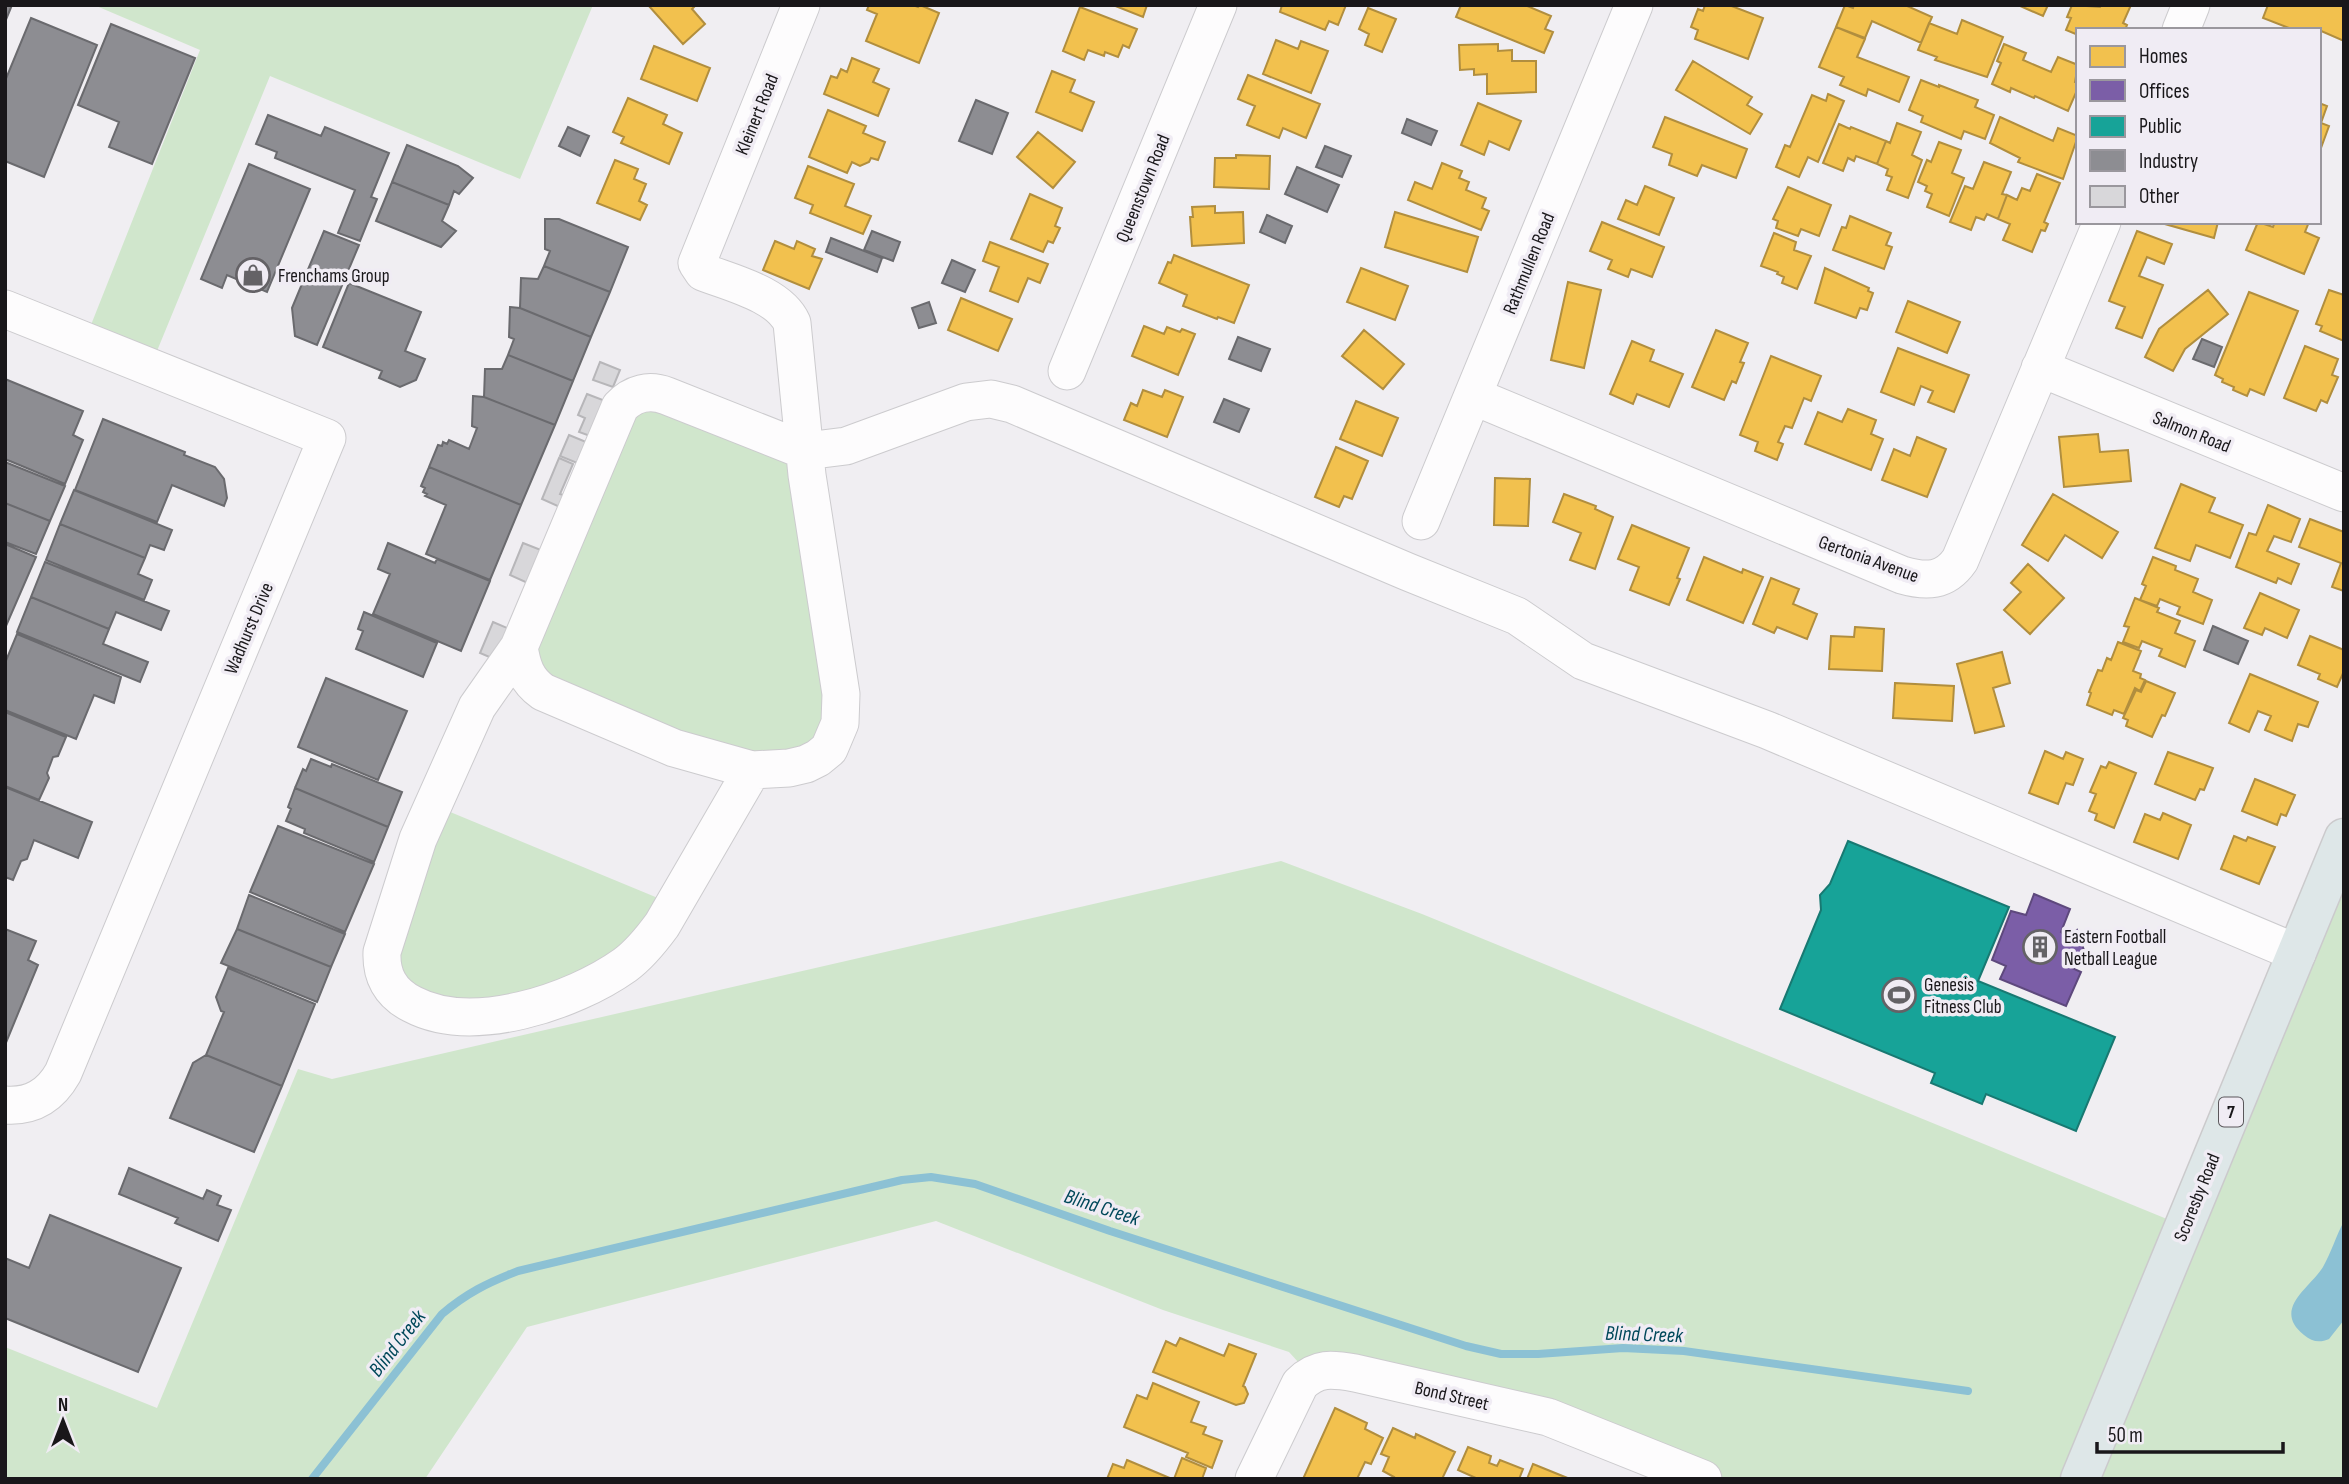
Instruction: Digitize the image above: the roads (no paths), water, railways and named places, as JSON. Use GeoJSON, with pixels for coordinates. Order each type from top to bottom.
{"type":"FeatureCollection","features":[{"type":"Feature","properties":{"kind":"main road","name":"Scoresby Road"},"geometry":{"type":"LineString","coordinates":[[2080,1479],[2344,838]]}},
{"type":"Feature","properties":{"kind":"street","name":"Kleinert Road"},"geometry":{"type":"LineString","coordinates":[[801,5],[696,260],[697,267],[704,272],[774,301],[786,311],[792,323],[806,451]]}},
{"type":"Feature","properties":{"kind":"street","name":"Queenstown Road"},"geometry":{"type":"LineString","coordinates":[[1067,370],[1218,5]]}},
{"type":"Feature","properties":{"kind":"street","name":"Rathmullen Road"},"geometry":{"type":"LineString","coordinates":[[1421,521],[1634,5]]}},
{"type":"Feature","properties":{"kind":"street"},"geometry":{"type":"LineString","coordinates":[[2182,28],[2191,5]]}},
{"type":"Feature","properties":{"kind":"street","name":"Gertonia Avenue"},"geometry":{"type":"LineString","coordinates":[[1474,396],[1902,575],[1937,579],[1954,569],[1960,560],[2101,224]]}},
{"type":"Feature","properties":{"kind":"street","name":"Wadhurst Drive"},"geometry":{"type":"LineString","coordinates":[[5,309],[327,438],[63,1073],[57,1084],[42,1097],[29,1103],[5,1105]]}},
{"type":"Feature","properties":{"kind":"street","name":"Salmon Road"},"geometry":{"type":"LineString","coordinates":[[2040,368],[2344,493]]}},
{"type":"Feature","properties":{"kind":"street"},"geometry":{"type":"LineString","coordinates":[[752,770],[662,925],[626,965],[572,993],[547,1002],[482,1017],[432,1013],[408,1002],[384,977],[381,965],[384,939],[418,839],[477,707],[519,647],[620,407],[627,399],[642,392],[660,393],[806,451],[846,446],[966,402],[991,399],[1012,404],[1517,616],[1583,661],[1767,730],[2297,953]]}},
{"type":"Feature","properties":{"kind":"street"},"geometry":{"type":"LineString","coordinates":[[519,647],[527,677],[543,692],[674,748],[752,770],[789,768],[818,758],[829,749],[840,723],[840,680],[807,475],[806,451]]}},
{"type":"Feature","properties":{"kind":"street","name":"Bond Street"},"geometry":{"type":"LineString","coordinates":[[1254,1479],[1300,1384],[1310,1375],[1322,1370],[1335,1370],[1548,1417],[1703,1479]]}},
{"type":"Feature","properties":{"kind":"water"},"geometry":{"type":"Polygon","coordinates":[[[2344,1221],[2344,1320],[2329,1339],[2313,1340],[2295,1326],[2292,1308],[2302,1291],[2323,1267],[2344,1221]]]}},
{"type":"Feature","properties":{"kind":"waterway","name":"Blind Creek"},"geometry":{"type":"LineString","coordinates":[[312,1479],[442,1314],[487,1284],[518,1271],[902,1180],[931,1177],[975,1184],[1110,1231],[1466,1346],[1501,1354],[1623,1348],[1684,1351],[1968,1391]]}},
{"type":"Feature","properties":{"kind":"place","name":"Frenchams Group"},"geometry":{"type":"Point","coordinates":[253,275]}},
{"type":"Feature","properties":{"kind":"place","name":"Eastern Football Netball League"},"geometry":{"type":"Point","coordinates":[2040,947]}},
{"type":"Feature","properties":{"kind":"place","name":"Genesis Fitness Club"},"geometry":{"type":"Point","coordinates":[1899,995]}}]}
